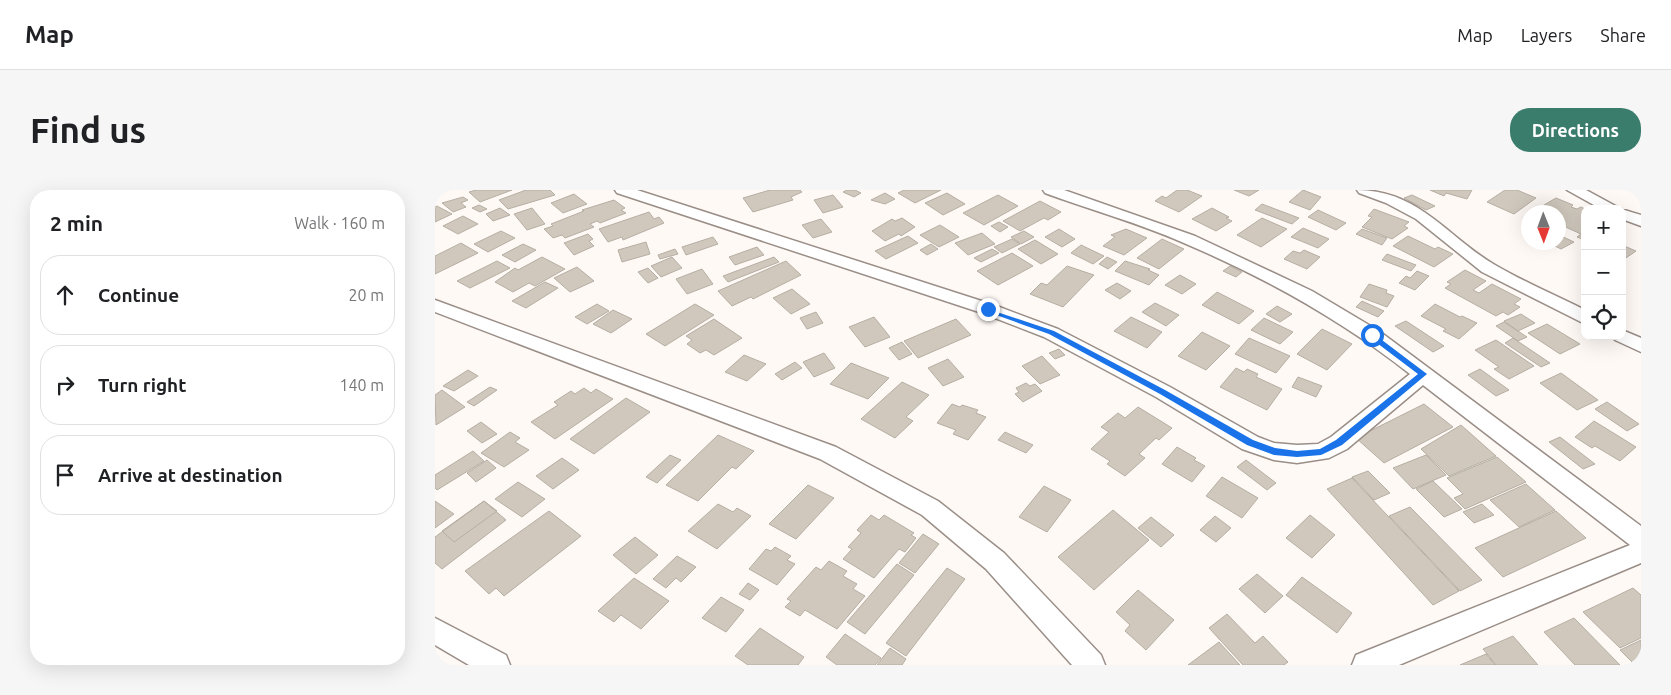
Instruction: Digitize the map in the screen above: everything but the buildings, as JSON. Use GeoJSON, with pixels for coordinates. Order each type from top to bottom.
{"type":"FeatureCollection","features":[{"type":"Feature","properties":{"kind":"street"},"geometry":{"type":"LineString","coordinates":[[622,190],[988,309],[1051,333],[1163,392],[1250,443],[1274,451],[1297,454],[1321,452],[1339,443],[1423,374]]}},
{"type":"Feature","properties":{"kind":"street"},"geometry":{"type":"LineString","coordinates":[[1050,190],[1189,239],[1306,295],[1372,335],[1641,540]]}},
{"type":"Feature","properties":{"kind":"street"},"geometry":{"type":"LineString","coordinates":[[1364,190],[1391,200],[1421,216],[1488,268],[1581,316]]}},
{"type":"Feature","properties":{"kind":"street"},"geometry":{"type":"LineString","coordinates":[[1573,190],[1605,205]]}},
{"type":"Feature","properties":{"kind":"street"},"geometry":{"type":"LineString","coordinates":[[1626,215],[1641,221]]}},
{"type":"Feature","properties":{"kind":"street"},"geometry":{"type":"LineString","coordinates":[[435,306],[828,453],[930,508],[995,561],[1091,665]]}},
{"type":"Feature","properties":{"kind":"street"},"geometry":{"type":"LineString","coordinates":[[1626,338],[1641,346]]}},
{"type":"Feature","properties":{"kind":"street"},"geometry":{"type":"LineString","coordinates":[[1366,665],[1641,552]]}},
{"type":"Feature","properties":{"kind":"street"},"geometry":{"type":"LineString","coordinates":[[435,631],[496,665]]}},
{"type":"Feature","properties":{"kind":"route"},"geometry":{"type":"LineString","coordinates":[[988,309],[1051,333],[1163,392],[1250,443],[1274,451],[1297,454],[1321,452],[1339,443],[1423,374],[1372,335]]}}]}
